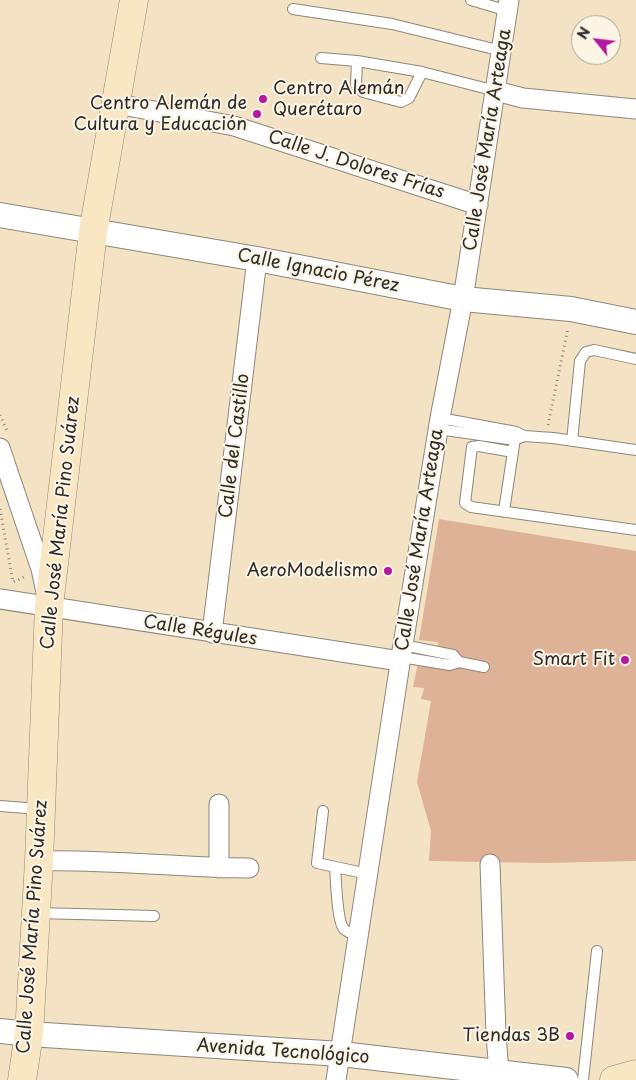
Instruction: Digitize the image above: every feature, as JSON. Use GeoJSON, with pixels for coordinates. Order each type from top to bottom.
{"type":"FeatureCollection","features":[{"type":"Feature","properties":{"kind":"main road","name":"Calle José María Pino Suárez"},"geometry":{"type":"LineString","coordinates":[[22,1080],[29,1034],[42,809],[49,606],[93,232],[134,0]]}},
{"type":"Feature","properties":{"kind":"main road"},"geometry":{"type":"LineString","coordinates":[[614,1080],[636,1074]]}},
{"type":"Feature","properties":{"kind":"street","name":"Calle José María Arteaga"},"geometry":{"type":"LineString","coordinates":[[336,1080],[401,654],[439,424],[463,299],[508,6]]}},
{"type":"Feature","properties":{"kind":"street"},"geometry":{"type":"LineString","coordinates":[[496,91],[523,98],[636,108]]}},
{"type":"Feature","properties":{"kind":"street","name":"Calle J. Dolores Frías"},"geometry":{"type":"LineString","coordinates":[[117,104],[234,126],[478,205]]}},
{"type":"Feature","properties":{"kind":"street","name":"Calle Ignacio Pérez"},"geometry":{"type":"LineString","coordinates":[[0,215],[257,259],[463,299],[571,309],[636,322]]}},
{"type":"Feature","properties":{"kind":"street","name":"Calle del Castillo"},"geometry":{"type":"LineString","coordinates":[[212,633],[257,259]]}},
{"type":"Feature","properties":{"kind":"street"},"geometry":{"type":"LineString","coordinates":[[0,448],[40,569],[49,606]]}},
{"type":"Feature","properties":{"kind":"street","name":"Calle Régules"},"geometry":{"type":"LineString","coordinates":[[0,599],[212,633],[401,654]]}},
{"type":"Feature","properties":{"kind":"street"},"geometry":{"type":"LineString","coordinates":[[218,804],[219,868]]}},
{"type":"Feature","properties":{"kind":"street"},"geometry":{"type":"LineString","coordinates":[[39,861],[67,860],[249,868]]}},
{"type":"Feature","properties":{"kind":"street"},"geometry":{"type":"LineString","coordinates":[[490,864],[499,1076]]}},
{"type":"Feature","properties":{"kind":"street","name":"Avenida Tecnológico"},"geometry":{"type":"LineString","coordinates":[[0,1031],[341,1054],[445,1070],[499,1076],[566,1080]]}},
{"type":"Feature","properties":{"kind":"lane"},"geometry":{"type":"LineString","coordinates":[[471,0],[508,6]]}},
{"type":"Feature","properties":{"kind":"lane"},"geometry":{"type":"LineString","coordinates":[[293,9],[392,24],[502,51]]}},
{"type":"Feature","properties":{"kind":"lane"},"geometry":{"type":"LineString","coordinates":[[321,58],[357,61],[422,72],[496,91]]}},
{"type":"Feature","properties":{"kind":"lane"},"geometry":{"type":"LineString","coordinates":[[357,61],[356,85],[363,92],[401,102],[409,98],[422,72]]}},
{"type":"Feature","properties":{"kind":"lane"},"geometry":{"type":"LineString","coordinates":[[572,441],[580,362],[586,352],[594,350],[636,360]]}},
{"type":"Feature","properties":{"kind":"lane"},"geometry":{"type":"LineString","coordinates":[[439,424],[636,450]]}},
{"type":"Feature","properties":{"kind":"lane"},"geometry":{"type":"LineString","coordinates":[[504,511],[513,452],[519,436]]}},
{"type":"Feature","properties":{"kind":"lane"},"geometry":{"type":"LineString","coordinates":[[513,452],[479,446],[472,447],[465,503],[471,507],[636,530]]}},
{"type":"Feature","properties":{"kind":"lane"},"geometry":{"type":"LineString","coordinates":[[401,654],[453,655],[459,662],[484,667]]}},
{"type":"Feature","properties":{"kind":"lane"},"geometry":{"type":"LineString","coordinates":[[0,806],[42,809]]}},
{"type":"Feature","properties":{"kind":"lane"},"geometry":{"type":"LineString","coordinates":[[323,811],[317,863],[368,874]]}},
{"type":"Feature","properties":{"kind":"lane"},"geometry":{"type":"LineString","coordinates":[[336,867],[337,900],[342,925],[344,930],[358,936]]}},
{"type":"Feature","properties":{"kind":"lane"},"geometry":{"type":"LineString","coordinates":[[36,914],[154,916]]}},
{"type":"Feature","properties":{"kind":"lane"},"geometry":{"type":"LineString","coordinates":[[583,1080],[597,951]]}},
{"type":"Feature","properties":{"kind":"path"},"geometry":{"type":"LineString","coordinates":[[546,437],[571,309]]}},
{"type":"Feature","properties":{"kind":"path"},"geometry":{"type":"LineString","coordinates":[[0,506],[13,582],[40,569]]}},
{"type":"Feature","properties":{"kind":"building"},"geometry":{"type":"Polygon","coordinates":[[[439,519],[636,551],[636,861],[545,863],[429,861],[431,831],[417,782],[431,701],[421,699],[424,688],[413,687],[418,663],[436,665],[438,642],[419,640],[439,519]]]}},
{"type":"Feature","properties":{"kind":"place","name":"Centro Alemán Querétaro"},"geometry":{"type":"Point","coordinates":[263,99]}},
{"type":"Feature","properties":{"kind":"place","name":"Centro Alemán de Cultura y Educación"},"geometry":{"type":"Point","coordinates":[257,114]}},
{"type":"Feature","properties":{"kind":"place","name":"AeroModelismo"},"geometry":{"type":"Point","coordinates":[388,571]}},
{"type":"Feature","properties":{"kind":"place","name":"Smart Fit"},"geometry":{"type":"Point","coordinates":[625,660]}},
{"type":"Feature","properties":{"kind":"place","name":"Tiendas 3B"},"geometry":{"type":"Point","coordinates":[570,1036]}}]}
